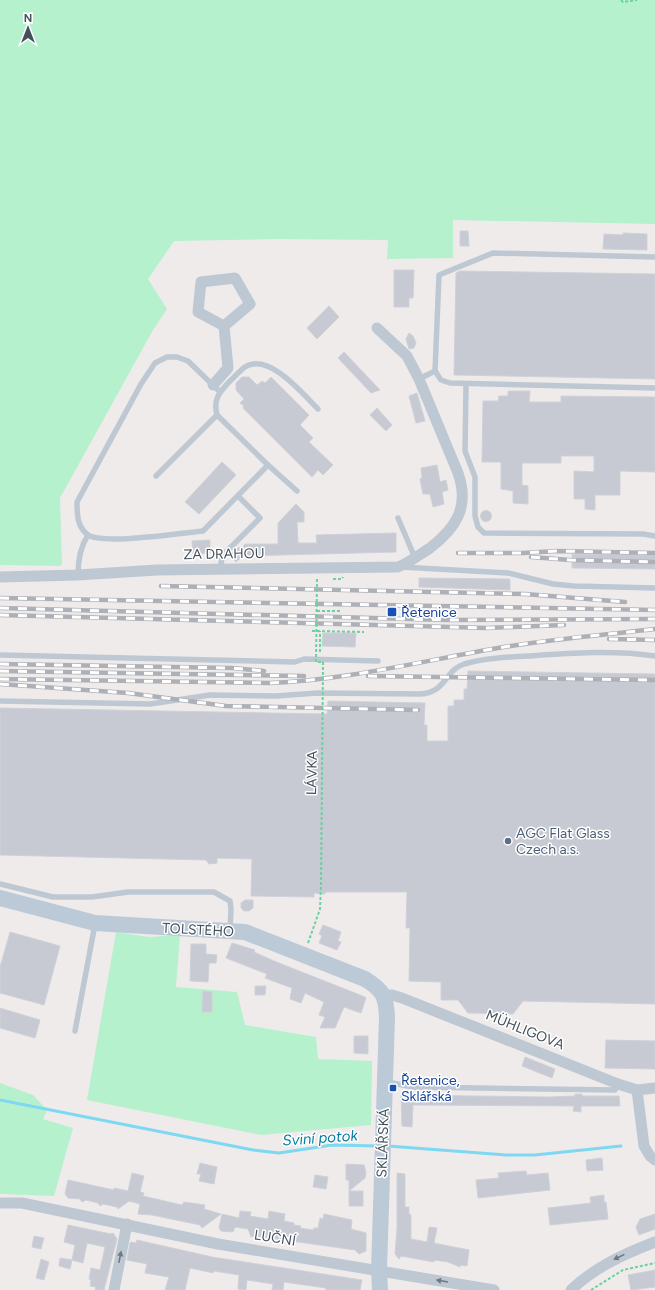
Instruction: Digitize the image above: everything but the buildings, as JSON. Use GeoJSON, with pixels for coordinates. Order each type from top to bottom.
{"type":"FeatureCollection","features":[{"type":"Feature","properties":{"kind":"street"},"geometry":{"type":"LineString","coordinates":[[235,278],[250,304],[224,326],[198,312],[201,282],[235,278]]}},
{"type":"Feature","properties":{"kind":"street"},"geometry":{"type":"LineString","coordinates":[[217,388],[228,368],[224,326]]}},
{"type":"Feature","properties":{"kind":"street"},"geometry":{"type":"LineString","coordinates":[[377,328],[407,356],[419,379],[458,473],[462,488],[459,516],[449,532],[416,558],[398,567]]}},
{"type":"Feature","properties":{"kind":"street","name":"ZA DRAHOU"},"geometry":{"type":"LineString","coordinates":[[0,577],[78,575],[156,570],[398,567]]}},
{"type":"Feature","properties":{"kind":"street","name":"TOLSTÉHO"},"geometry":{"type":"LineString","coordinates":[[0,898],[95,923],[133,927],[230,930],[245,932],[365,979],[378,987],[384,995]]}},
{"type":"Feature","properties":{"kind":"street","name":"SKLÁŘSKÁ"},"geometry":{"type":"LineString","coordinates":[[380,1290],[379,1270],[387,1017],[384,995]]}},
{"type":"Feature","properties":{"kind":"street","name":"MÜHLIGOVA"},"geometry":{"type":"LineString","coordinates":[[384,995],[392,995],[402,998],[618,1084],[637,1090],[655,1088]]}},
{"type":"Feature","properties":{"kind":"street"},"geometry":{"type":"LineString","coordinates":[[637,1090],[644,1146],[650,1156],[655,1160]]}},
{"type":"Feature","properties":{"kind":"street","name":"LUČNÍ"},"geometry":{"type":"LineString","coordinates":[[0,1203],[22,1203],[218,1244],[494,1290]]}},
{"type":"Feature","properties":{"kind":"street"},"geometry":{"type":"LineString","coordinates":[[114,1290],[126,1224]]}},
{"type":"Feature","properties":{"kind":"street"},"geometry":{"type":"LineString","coordinates":[[571,1290],[612,1260],[655,1242]]}},
{"type":"Feature","properties":{"kind":"lane"},"geometry":{"type":"LineString","coordinates":[[655,257],[493,253],[439,275],[435,371],[441,380],[450,383],[655,388]]}},
{"type":"Feature","properties":{"kind":"lane"},"geometry":{"type":"LineString","coordinates":[[217,388],[188,361],[177,356],[167,356],[155,363],[141,384],[77,502],[77,517],[82,528],[88,535],[105,540],[203,531],[268,465]]}},
{"type":"Feature","properties":{"kind":"lane"},"geometry":{"type":"LineString","coordinates":[[297,491],[216,414],[214,405],[217,388],[246,366],[260,364],[282,372],[318,409]]}},
{"type":"Feature","properties":{"kind":"lane"},"geometry":{"type":"LineString","coordinates":[[419,379],[435,371]]}},
{"type":"Feature","properties":{"kind":"lane"},"geometry":{"type":"LineString","coordinates":[[466,384],[465,451],[475,477],[475,516],[478,527],[484,533],[643,534],[655,536]]}},
{"type":"Feature","properties":{"kind":"lane"},"geometry":{"type":"LineString","coordinates":[[156,476],[216,414]]}},
{"type":"Feature","properties":{"kind":"lane"},"geometry":{"type":"LineString","coordinates":[[220,569],[222,558],[226,552],[260,518],[238,496]]}},
{"type":"Feature","properties":{"kind":"lane"},"geometry":{"type":"LineString","coordinates":[[398,518],[416,558]]}},
{"type":"Feature","properties":{"kind":"lane"},"geometry":{"type":"LineString","coordinates":[[78,575],[78,563],[82,544],[88,535]]}},
{"type":"Feature","properties":{"kind":"lane"},"geometry":{"type":"LineString","coordinates":[[398,567],[420,570],[508,573],[553,584],[574,586],[655,588]]}},
{"type":"Feature","properties":{"kind":"lane"},"geometry":{"type":"LineString","coordinates":[[0,701],[150,704],[210,695],[276,696],[317,693],[420,694],[436,690],[459,666],[499,658],[585,652],[655,656]]}},
{"type":"Feature","properties":{"kind":"lane"},"geometry":{"type":"LineString","coordinates":[[0,655],[295,662],[304,659],[378,661]]}},
{"type":"Feature","properties":{"kind":"lane"},"geometry":{"type":"LineString","coordinates":[[0,884],[53,898],[92,898],[128,892],[214,892],[230,901],[230,930]]}},
{"type":"Feature","properties":{"kind":"lane"},"geometry":{"type":"LineString","coordinates":[[75,1031],[95,923]]}},
{"type":"Feature","properties":{"kind":"lane"},"geometry":{"type":"LineString","coordinates":[[385,1082],[395,1082],[413,1086],[615,1090],[618,1084]]}},
{"type":"Feature","properties":{"kind":"path"},"geometry":{"type":"LineString","coordinates":[[621,0],[623,2],[637,0]]}},
{"type":"Feature","properties":{"kind":"path"},"geometry":{"type":"LineString","coordinates":[[317,579],[316,662],[321,660]]}},
{"type":"Feature","properties":{"kind":"path"},"geometry":{"type":"LineString","coordinates":[[317,611],[342,611]]}},
{"type":"Feature","properties":{"kind":"path"},"geometry":{"type":"LineString","coordinates":[[312,631],[364,632]]}},
{"type":"Feature","properties":{"kind":"path","name":"LÁVKA"},"geometry":{"type":"LineString","coordinates":[[303,954],[320,909],[320,631]]}},
{"type":"Feature","properties":{"kind":"path"},"geometry":{"type":"LineString","coordinates":[[591,1290],[623,1270],[655,1263]]}},
{"type":"Feature","properties":{"kind":"green space"},"geometry":{"type":"Polygon","coordinates":[[[0,0],[655,0],[655,224],[453,220],[453,258],[387,259],[388,240],[275,239],[174,241],[148,279],[167,309],[153,330],[60,498],[62,564],[60,566],[0,565],[0,0]]]}},
{"type":"Feature","properties":{"kind":"green space"},"geometry":{"type":"Polygon","coordinates":[[[116,932],[149,937],[180,935],[176,987],[237,992],[245,1025],[316,1037],[318,1059],[372,1061],[371,1125],[261,1135],[87,1100],[116,932]]]}},
{"type":"Feature","properties":{"kind":"green space"},"geometry":{"type":"Polygon","coordinates":[[[0,1083],[33,1095],[47,1110],[43,1119],[73,1128],[54,1196],[0,1194],[0,1083]]]}},
{"type":"Feature","properties":{"kind":"waterway","name":"Sviní potok"},"geometry":{"type":"LineString","coordinates":[[0,1100],[253,1150],[279,1153],[332,1145],[379,1146]]}},
{"type":"Feature","properties":{"kind":"waterway","name":"Sviní potok"},"geometry":{"type":"LineString","coordinates":[[388,1146],[506,1155],[535,1155],[621,1146]]}},
{"type":"Feature","properties":{"kind":"railway"},"geometry":{"type":"LineString","coordinates":[[458,553],[523,553],[557,551],[655,553]]}},
{"type":"Feature","properties":{"kind":"railway"},"geometry":{"type":"LineString","coordinates":[[531,557],[570,560],[655,562]]}},
{"type":"Feature","properties":{"kind":"railway"},"geometry":{"type":"LineString","coordinates":[[161,586],[525,594],[625,602]]}},
{"type":"Feature","properties":{"kind":"railway"},"geometry":{"type":"LineString","coordinates":[[0,598],[655,610]]}},
{"type":"Feature","properties":{"kind":"railway"},"geometry":{"type":"LineString","coordinates":[[0,608],[446,620],[655,619]]}},
{"type":"Feature","properties":{"kind":"railway"},"geometry":{"type":"LineString","coordinates":[[0,615],[487,628],[564,625]]}},
{"type":"Feature","properties":{"kind":"railway"},"geometry":{"type":"LineString","coordinates":[[0,679],[270,683],[299,681],[356,674],[518,645],[655,629]]}},
{"type":"Feature","properties":{"kind":"railway"},"geometry":{"type":"LineString","coordinates":[[609,639],[655,640]]}},
{"type":"Feature","properties":{"kind":"railway"},"geometry":{"type":"LineString","coordinates":[[0,664],[232,668],[264,671]]}},
{"type":"Feature","properties":{"kind":"railway"},"geometry":{"type":"LineString","coordinates":[[0,671],[304,676]]}},
{"type":"Feature","properties":{"kind":"railway"},"geometry":{"type":"LineString","coordinates":[[368,676],[655,680]]}},
{"type":"Feature","properties":{"kind":"railway"},"geometry":{"type":"LineString","coordinates":[[0,684],[128,693],[226,706],[418,710]]}},
{"type":"Feature","properties":{"kind":"place","name":"Řetenice"},"geometry":{"type":"Point","coordinates":[392,612]}},
{"type":"Feature","properties":{"kind":"place","name":"AGC Flat Glass Czech a.s."},"geometry":{"type":"Point","coordinates":[508,841]}},
{"type":"Feature","properties":{"kind":"place","name":"Řetenice, Sklářská"},"geometry":{"type":"Point","coordinates":[393,1088]}}]}
